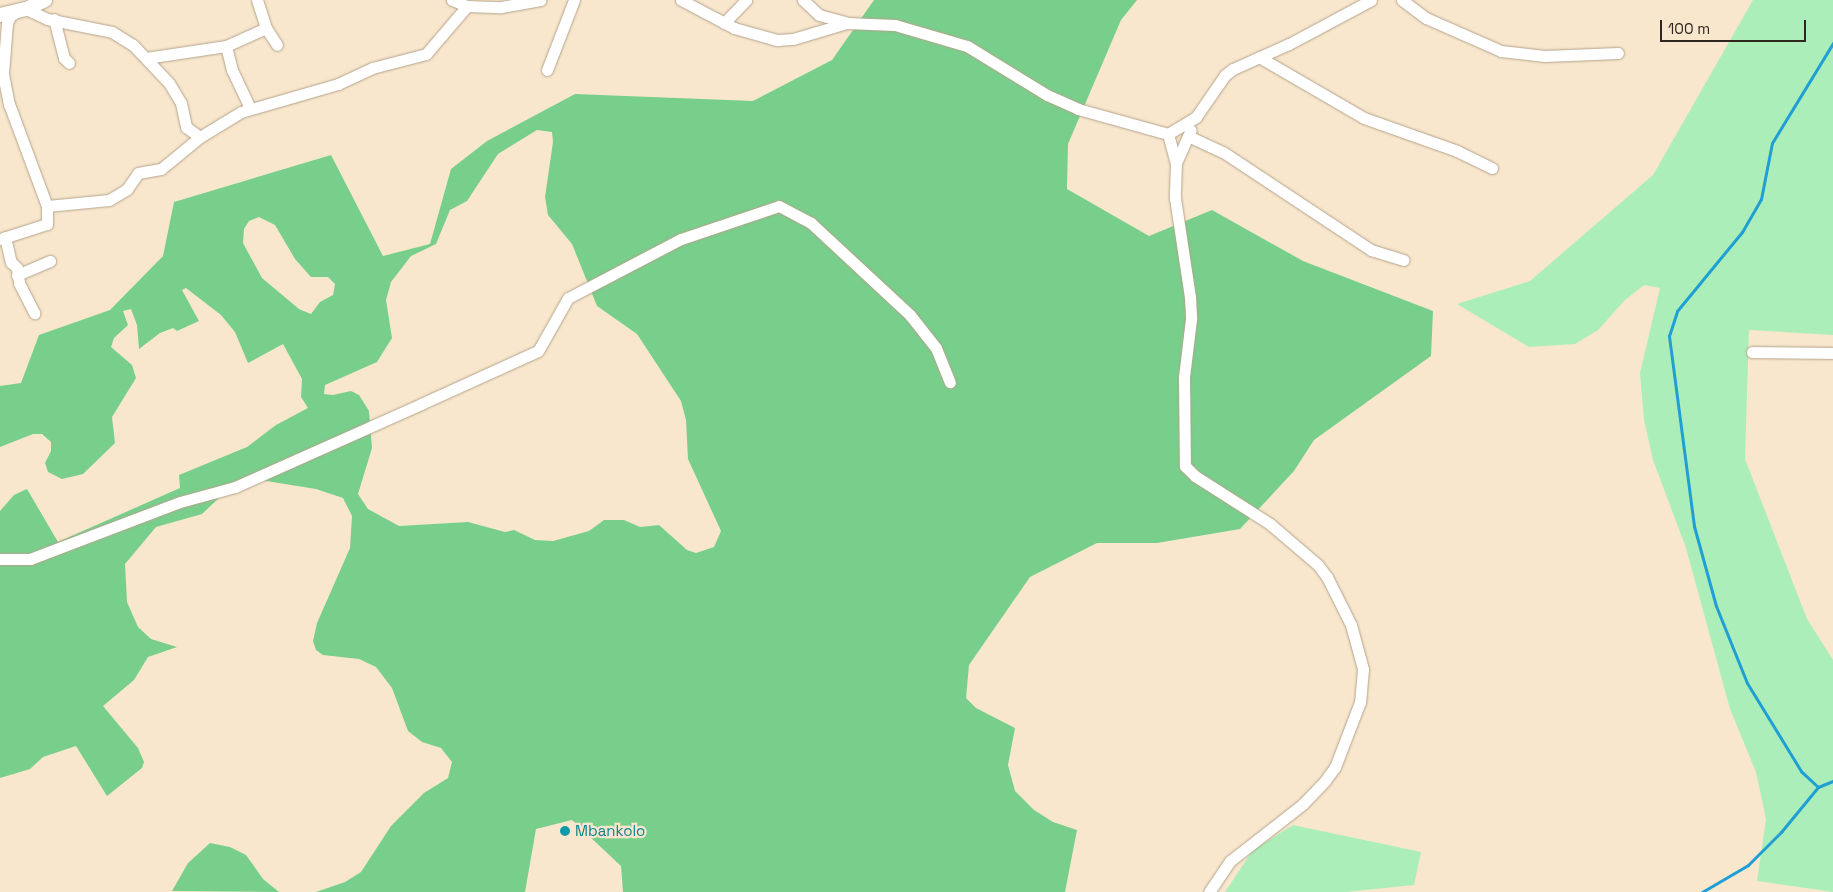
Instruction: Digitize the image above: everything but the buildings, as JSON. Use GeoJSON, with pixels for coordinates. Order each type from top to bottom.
{"type":"FeatureCollection","features":[{"type":"Feature","properties":{"kind":"street"},"geometry":{"type":"LineString","coordinates":[[34,313],[17,275],[17,268],[11,262],[2,238],[47,224],[47,206],[9,104],[3,74],[7,23],[10,16],[45,0]]}},
{"type":"Feature","properties":{"kind":"street"},"geometry":{"type":"LineString","coordinates":[[257,0],[266,28],[277,45]]}},
{"type":"Feature","properties":{"kind":"street"},"geometry":{"type":"LineString","coordinates":[[452,0],[467,6],[501,7],[540,0]]}},
{"type":"Feature","properties":{"kind":"street"},"geometry":{"type":"LineString","coordinates":[[547,70],[574,0]]}},
{"type":"Feature","properties":{"kind":"street"},"geometry":{"type":"LineString","coordinates":[[681,0],[724,23],[777,40],[793,39],[846,23]]}},
{"type":"Feature","properties":{"kind":"street"},"geometry":{"type":"LineString","coordinates":[[724,23],[746,0]]}},
{"type":"Feature","properties":{"kind":"street"},"geometry":{"type":"LineString","coordinates":[[803,0],[819,16],[846,23],[895,25],[967,46],[1060,101],[1168,134],[1196,117]]}},
{"type":"Feature","properties":{"kind":"street"},"geometry":{"type":"LineString","coordinates":[[1176,163],[1196,117],[1225,75],[1371,0]]}},
{"type":"Feature","properties":{"kind":"street"},"geometry":{"type":"LineString","coordinates":[[1402,0],[1426,18],[1501,52],[1545,56],[1618,53]]}},
{"type":"Feature","properties":{"kind":"street"},"geometry":{"type":"LineString","coordinates":[[47,206],[109,200],[127,189],[138,172],[161,169],[200,137],[250,108],[338,84],[372,68],[426,54],[467,6]]}},
{"type":"Feature","properties":{"kind":"street"},"geometry":{"type":"LineString","coordinates":[[0,16],[23,10],[48,20],[54,19],[112,32],[133,45],[170,83],[181,103],[186,127],[200,137]]}},
{"type":"Feature","properties":{"kind":"street"},"geometry":{"type":"LineString","coordinates":[[54,19],[64,58],[69,63]]}},
{"type":"Feature","properties":{"kind":"street"},"geometry":{"type":"LineString","coordinates":[[146,58],[226,46],[266,28]]}},
{"type":"Feature","properties":{"kind":"street"},"geometry":{"type":"LineString","coordinates":[[226,46],[232,70],[250,108]]}},
{"type":"Feature","properties":{"kind":"street"},"geometry":{"type":"LineString","coordinates":[[1259,57],[1364,118],[1457,151],[1492,168]]}},
{"type":"Feature","properties":{"kind":"street"},"geometry":{"type":"LineString","coordinates":[[1168,134],[1176,163],[1175,198],[1191,319],[1184,377],[1185,466],[1195,476],[1270,524],[1318,565],[1328,577],[1351,625],[1363,676],[1360,702],[1350,732],[1325,781],[1303,804],[1230,861],[1208,892]]}},
{"type":"Feature","properties":{"kind":"street"},"geometry":{"type":"LineString","coordinates":[[1188,136],[1223,152],[1371,250],[1403,260]]}},
{"type":"Feature","properties":{"kind":"street"},"geometry":{"type":"LineString","coordinates":[[0,558],[30,559],[180,502],[235,487],[360,432],[538,351],[568,298],[681,239],[779,206],[811,223],[910,315],[936,348],[950,382]]}},
{"type":"Feature","properties":{"kind":"street"},"geometry":{"type":"LineString","coordinates":[[17,275],[50,261]]}},
{"type":"Feature","properties":{"kind":"street"},"geometry":{"type":"LineString","coordinates":[[1752,352],[1833,353]]}},
{"type":"Feature","properties":{"kind":"green space"},"geometry":{"type":"Polygon","coordinates":[[[874,0],[1137,0],[1121,20],[1068,144],[1067,189],[1149,236],[1212,210],[1303,261],[1433,311],[1431,356],[1314,440],[1294,471],[1240,529],[1157,543],[1097,543],[1030,577],[969,665],[966,698],[976,708],[1015,728],[1008,765],[1015,791],[1034,810],[1053,822],[1077,830],[1065,892],[623,892],[621,866],[572,820],[536,829],[525,892],[316,892],[345,882],[361,872],[391,826],[424,793],[448,778],[452,762],[441,748],[422,742],[408,731],[392,688],[376,667],[359,659],[323,655],[316,650],[313,641],[317,623],[350,548],[352,516],[343,498],[316,489],[247,478],[237,481],[202,514],[156,527],[125,564],[127,602],[138,627],[151,639],[177,647],[148,657],[134,680],[103,706],[138,748],[144,762],[142,768],[107,796],[76,746],[43,757],[30,769],[0,778],[0,511],[14,495],[27,489],[58,542],[180,488],[179,475],[247,447],[276,425],[308,408],[301,397],[302,379],[283,344],[248,363],[235,332],[221,315],[186,288],[182,290],[199,321],[177,331],[173,328],[160,333],[139,349],[137,325],[131,309],[123,311],[128,325],[114,338],[111,347],[132,365],[136,378],[112,417],[115,443],[83,474],[62,479],[48,472],[45,463],[51,451],[51,442],[42,434],[33,434],[0,447],[0,386],[21,383],[39,335],[110,310],[163,256],[174,202],[331,155],[383,256],[430,244],[451,169],[487,141],[575,94],[753,101],[832,60],[874,0]],[[537,130],[498,154],[467,201],[450,210],[436,244],[411,256],[391,282],[386,300],[392,338],[377,362],[325,385],[324,394],[333,395],[351,391],[359,395],[369,411],[372,448],[358,494],[368,509],[399,526],[468,522],[505,532],[514,530],[535,540],[553,541],[589,531],[604,520],[624,520],[640,527],[659,525],[687,550],[696,553],[714,547],[721,531],[688,459],[686,420],[681,401],[637,334],[597,306],[572,244],[548,215],[545,197],[553,142],[552,132],[537,130]],[[259,217],[249,221],[244,229],[243,243],[262,278],[299,309],[311,314],[320,302],[333,295],[335,284],[328,277],[311,277],[295,259],[275,225],[259,217]]]}},
{"type":"Feature","properties":{"kind":"green space"},"geometry":{"type":"Polygon","coordinates":[[[1753,0],[1833,0],[1833,335],[1749,330],[1745,459],[1807,619],[1833,660],[1833,892],[1757,881],[1766,819],[1756,772],[1730,709],[1686,548],[1653,460],[1644,420],[1640,373],[1660,288],[1644,285],[1625,300],[1598,330],[1575,344],[1529,347],[1457,304],[1530,281],[1653,175],[1753,0]]]}},
{"type":"Feature","properties":{"kind":"green space"},"geometry":{"type":"Polygon","coordinates":[[[1293,825],[1421,852],[1414,885],[1346,892],[1225,892],[1253,850],[1293,825]]]}},
{"type":"Feature","properties":{"kind":"green space"},"geometry":{"type":"Polygon","coordinates":[[[210,843],[230,847],[246,855],[263,879],[279,892],[172,891],[188,863],[210,843]]]}},
{"type":"Feature","properties":{"kind":"waterway"},"geometry":{"type":"LineString","coordinates":[[1818,787],[1801,771],[1747,683],[1716,606],[1694,526],[1669,336],[1677,311],[1742,232],[1761,199],[1772,143],[1833,43]]}},
{"type":"Feature","properties":{"kind":"waterway"},"geometry":{"type":"LineString","coordinates":[[1702,892],[1748,865],[1781,832],[1818,787],[1833,781]]}},
{"type":"Feature","properties":{"kind":"place","name":"Mbankolo"},"geometry":{"type":"Point","coordinates":[565,831]}}]}
